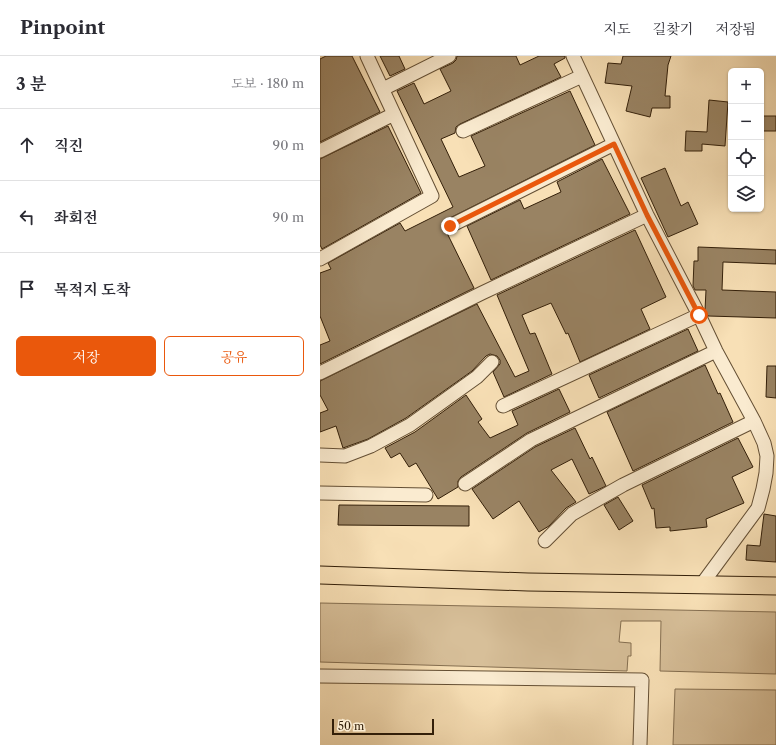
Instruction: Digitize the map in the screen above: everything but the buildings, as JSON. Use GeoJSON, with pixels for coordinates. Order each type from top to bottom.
{"type":"FeatureCollection","features":[{"type":"Feature","properties":{"kind":"main road"},"geometry":{"type":"LineString","coordinates":[[320,576],[528,582],[776,586]]}},
{"type":"Feature","properties":{"kind":"street"},"geometry":{"type":"LineString","coordinates":[[320,259],[432,196],[367,56]]}},
{"type":"Feature","properties":{"kind":"street"},"geometry":{"type":"LineString","coordinates":[[383,89],[449,56]]}},
{"type":"Feature","properties":{"kind":"street"},"geometry":{"type":"LineString","coordinates":[[573,56],[647,215],[764,443],[767,456],[763,489],[758,508],[702,584]]}},
{"type":"Feature","properties":{"kind":"street"},"geometry":{"type":"LineString","coordinates":[[463,131],[582,76]]}},
{"type":"Feature","properties":{"kind":"street"},"geometry":{"type":"LineString","coordinates":[[320,151],[394,114]]}},
{"type":"Feature","properties":{"kind":"street"},"geometry":{"type":"LineString","coordinates":[[450,226],[614,144]]}},
{"type":"Feature","properties":{"kind":"street"},"geometry":{"type":"LineString","coordinates":[[320,373],[482,293],[647,215]]}},
{"type":"Feature","properties":{"kind":"street"},"geometry":{"type":"LineString","coordinates":[[503,406],[699,315]]}},
{"type":"Feature","properties":{"kind":"street"},"geometry":{"type":"LineString","coordinates":[[465,484],[531,440],[716,351]]}},
{"type":"Feature","properties":{"kind":"street"},"geometry":{"type":"LineString","coordinates":[[320,455],[345,456],[371,446],[410,425],[477,377],[492,362]]}},
{"type":"Feature","properties":{"kind":"street"},"geometry":{"type":"LineString","coordinates":[[546,541],[572,514],[623,485],[754,421]]}},
{"type":"Feature","properties":{"kind":"street"},"geometry":{"type":"LineString","coordinates":[[320,493],[426,495]]}},
{"type":"Feature","properties":{"kind":"street"},"geometry":{"type":"LineString","coordinates":[[320,676],[642,680],[640,745]]}},
{"type":"Feature","properties":{"kind":"shaded area"},"geometry":{"type":"Polygon","coordinates":[[[320,603],[776,612],[776,674],[660,671],[661,621],[621,621],[619,642],[631,643],[631,656],[628,656],[627,671],[320,662],[320,603]]]}},
{"type":"Feature","properties":{"kind":"shaded area"},"geometry":{"type":"Polygon","coordinates":[[[675,689],[776,690],[776,745],[673,745],[675,689]]]}},
{"type":"Feature","properties":{"kind":"route"},"geometry":{"type":"LineString","coordinates":[[450,226],[614,144],[647,215],[699,315]]}}]}
